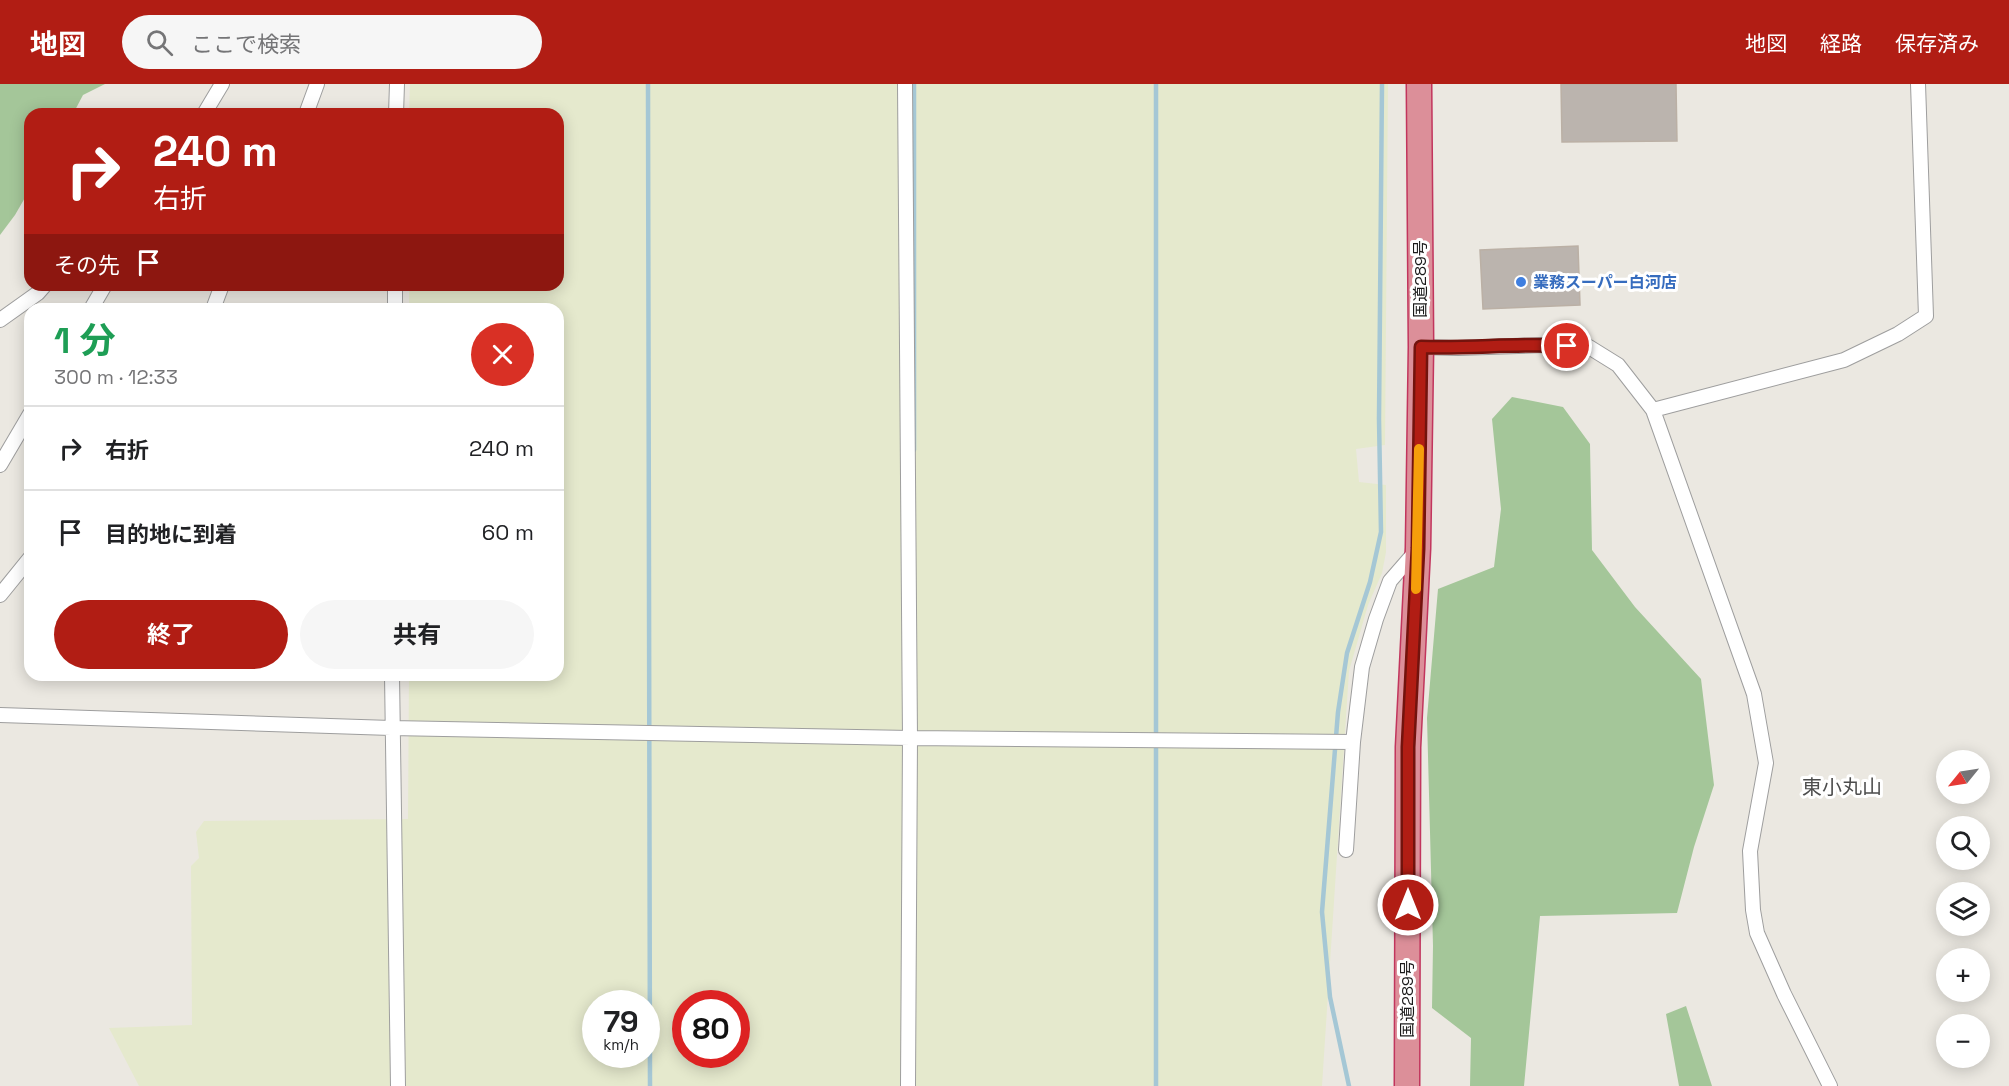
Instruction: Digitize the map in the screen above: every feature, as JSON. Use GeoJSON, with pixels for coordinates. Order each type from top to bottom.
{"type":"FeatureCollection","features":[{"type":"Feature","properties":{"kind":"highway","name":"国道289号"},"geometry":{"type":"LineString","coordinates":[[1407,1086],[1408,747],[1418,548],[1421,347],[1419,84]]}},
{"type":"Feature","properties":{"kind":"street"},"geometry":{"type":"LineString","coordinates":[[208,108],[222,84]]}},
{"type":"Feature","properties":{"kind":"street"},"geometry":{"type":"LineString","coordinates":[[308,108],[316,84]]}},
{"type":"Feature","properties":{"kind":"street"},"geometry":{"type":"LineString","coordinates":[[396,108],[397,84]]}},
{"type":"Feature","properties":{"kind":"street"},"geometry":{"type":"LineString","coordinates":[[905,84],[910,738],[908,1086]]}},
{"type":"Feature","properties":{"kind":"street"},"geometry":{"type":"LineString","coordinates":[[1653,410],[1844,360],[1898,334],[1926,316],[1918,84]]}},
{"type":"Feature","properties":{"kind":"street"},"geometry":{"type":"LineString","coordinates":[[0,320],[40,291]]}},
{"type":"Feature","properties":{"kind":"street"},"geometry":{"type":"LineString","coordinates":[[1421,347],[1544,345],[1589,347],[1618,365],[1653,410],[1754,694],[1766,763],[1750,851],[1753,910],[1757,933],[1784,994],[1830,1086]]}},
{"type":"Feature","properties":{"kind":"street"},"geometry":{"type":"LineString","coordinates":[[0,465],[24,424]]}},
{"type":"Feature","properties":{"kind":"street"},"geometry":{"type":"LineString","coordinates":[[1346,850],[1353,742],[1362,667],[1390,581],[1418,548]]}},
{"type":"Feature","properties":{"kind":"street"},"geometry":{"type":"LineString","coordinates":[[0,596],[24,566]]}},
{"type":"Feature","properties":{"kind":"street"},"geometry":{"type":"LineString","coordinates":[[392,681],[398,1086]]}},
{"type":"Feature","properties":{"kind":"street"},"geometry":{"type":"LineString","coordinates":[[0,715],[391,728],[910,738],[1353,742]]}},
{"type":"Feature","properties":{"kind":"green space"},"geometry":{"type":"Polygon","coordinates":[[[0,84],[105,84],[83,95],[76,108],[24,108],[24,199],[0,235],[0,84]]]}},
{"type":"Feature","properties":{"kind":"green space"},"geometry":{"type":"Polygon","coordinates":[[[410,84],[1388,84],[1385,445],[1356,449],[1359,482],[1386,485],[1386,552],[1382,573],[1368,605],[1349,671],[1322,1086],[139,1086],[109,1028],[192,1025],[191,866],[199,858],[196,832],[204,821],[408,819],[409,681],[564,681],[564,303],[409,303],[409,291],[564,291],[564,108],[409,108],[410,84]]]}},
{"type":"Feature","properties":{"kind":"green space"},"geometry":{"type":"Polygon","coordinates":[[[1512,397],[1563,407],[1590,444],[1592,550],[1635,607],[1701,679],[1714,785],[1694,847],[1677,913],[1540,916],[1524,1086],[1470,1086],[1471,1038],[1432,1008],[1433,946],[1427,718],[1438,589],[1494,567],[1501,509],[1492,419],[1512,397]]]}},
{"type":"Feature","properties":{"kind":"green space"},"geometry":{"type":"Polygon","coordinates":[[[1686,1006],[1712,1086],[1679,1086],[1666,1014],[1686,1006]]]}},
{"type":"Feature","properties":{"kind":"building"},"geometry":{"type":"Polygon","coordinates":[[[1561,84],[1676,84],[1677,141],[1562,142],[1561,84]]]}},
{"type":"Feature","properties":{"kind":"building"},"geometry":{"type":"Polygon","coordinates":[[[1578,246],[1580,305],[1483,309],[1480,250],[1578,246]]]}},
{"type":"Feature","properties":{"kind":"waterway"},"geometry":{"type":"LineString","coordinates":[[648,84],[650,1086]]}},
{"type":"Feature","properties":{"kind":"waterway"},"geometry":{"type":"LineString","coordinates":[[914,84],[914,450]]}},
{"type":"Feature","properties":{"kind":"waterway"},"geometry":{"type":"LineString","coordinates":[[1156,84],[1156,1086]]}},
{"type":"Feature","properties":{"kind":"waterway"},"geometry":{"type":"LineString","coordinates":[[1349,1086],[1330,997],[1322,912],[1338,712],[1347,653],[1370,582],[1381,532],[1379,419],[1382,84]]}},
{"type":"Feature","properties":{"kind":"slow traffic"},"geometry":{"type":"LineString","coordinates":[[1416,589],[1419,449]]}},
{"type":"Feature","properties":{"kind":"place","name":"業務スーパー白河店"},"geometry":{"type":"Point","coordinates":[1521,282]}},
{"type":"Feature","properties":{"kind":"district","name":"東小丸山"},"geometry":{"type":"Point","coordinates":[1842,787]}},
{"type":"Feature","properties":{"kind":"route"},"geometry":{"type":"LineString","coordinates":[[1408,905],[1408,747],[1418,548],[1421,347],[1567,346]]}}]}
